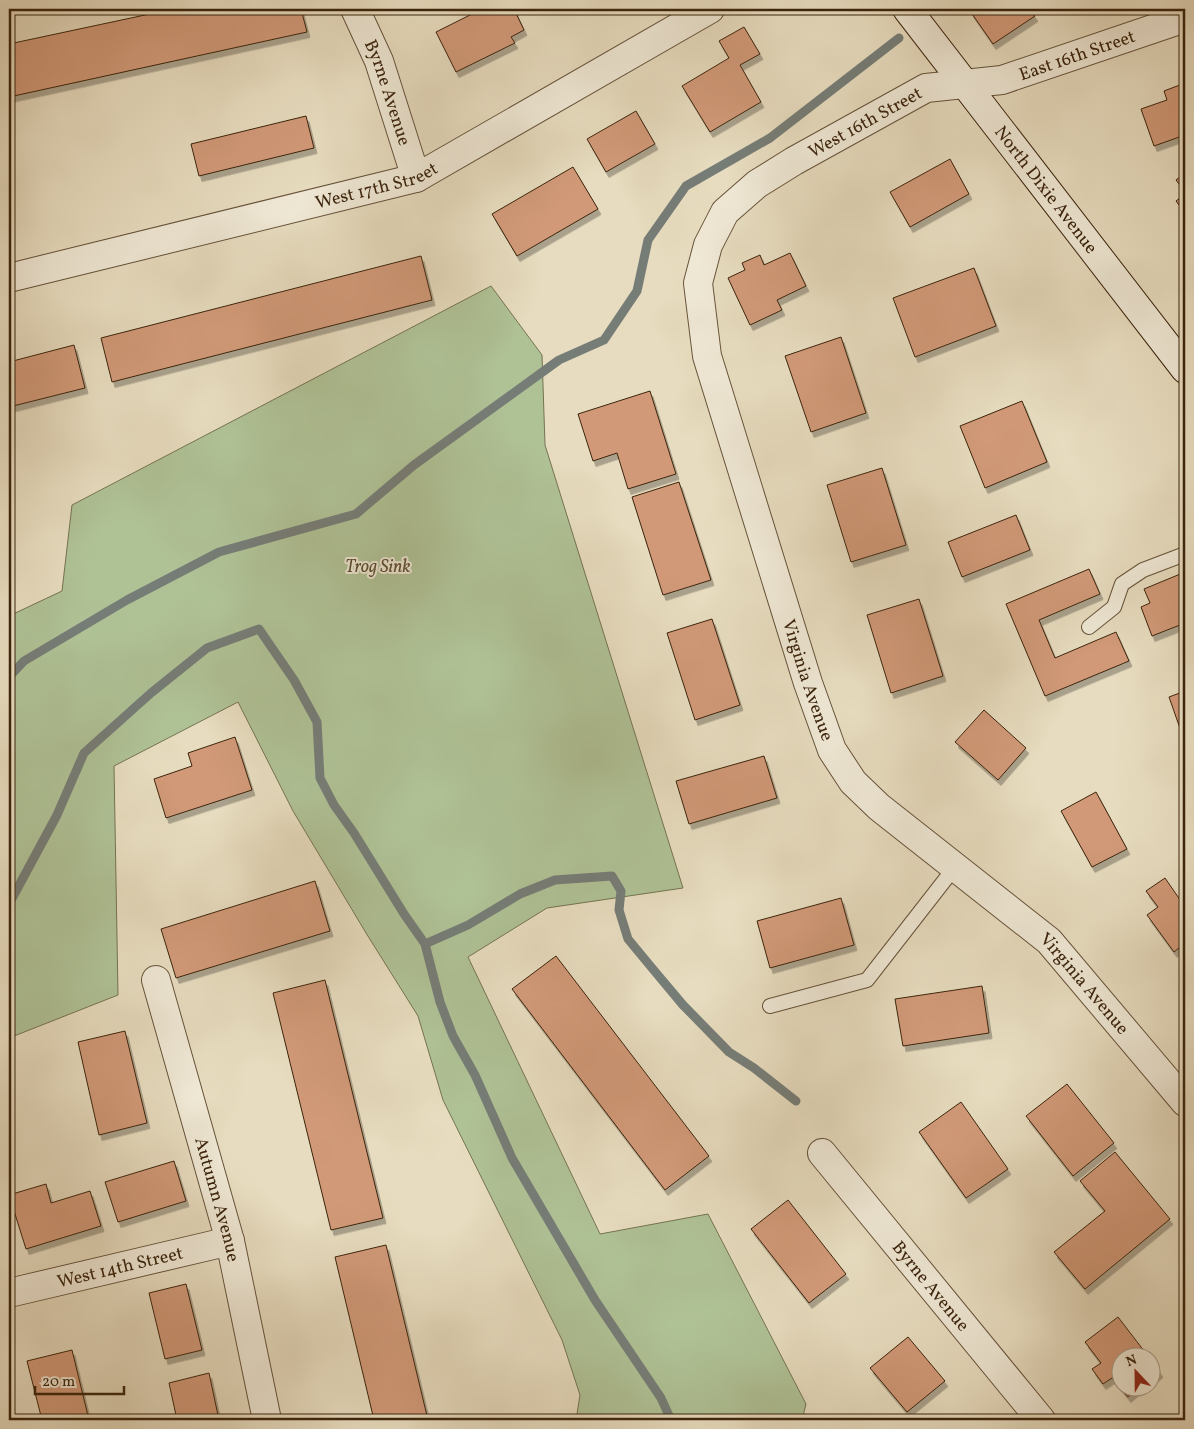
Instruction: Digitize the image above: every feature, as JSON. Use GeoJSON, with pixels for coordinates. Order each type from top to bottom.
{"type":"FeatureCollection","features":[{"type":"Feature","properties":{"kind":"street","name":"Byrne Avenue"},"geometry":{"type":"LineString","coordinates":[[355,9],[379,62],[416,178]]}},
{"type":"Feature","properties":{"kind":"street","name":"West 17th Street"},"geometry":{"type":"LineString","coordinates":[[9,278],[416,178],[710,9]]}},
{"type":"Feature","properties":{"kind":"street","name":"North Dixie Avenue"},"geometry":{"type":"LineString","coordinates":[[907,9],[1185,369]]}},
{"type":"Feature","properties":{"kind":"street","name":"East 16th Street"},"geometry":{"type":"LineString","coordinates":[[967,85],[1002,80],[1185,18]]}},
{"type":"Feature","properties":{"kind":"street","name":"West 16th Street"},"geometry":{"type":"LineString","coordinates":[[794,161],[926,88],[967,85]]}},
{"type":"Feature","properties":{"kind":"street","name":"Virginia Avenue"},"geometry":{"type":"LineString","coordinates":[[794,161],[757,184],[725,212],[708,245],[698,283],[707,356],[808,683],[832,750],[853,782],[879,807],[1049,941],[1180,1089]]}},
{"type":"Feature","properties":{"kind":"street","name":"Autumn Avenue"},"geometry":{"type":"LineString","coordinates":[[156,980],[230,1241],[267,1420]]}},
{"type":"Feature","properties":{"kind":"street","name":"Byrne Avenue"},"geometry":{"type":"LineString","coordinates":[[822,1153],[1041,1420]]}},
{"type":"Feature","properties":{"kind":"street","name":"West 14th Street"},"geometry":{"type":"LineString","coordinates":[[9,1293],[230,1241]]}},
{"type":"Feature","properties":{"kind":"lane"},"geometry":{"type":"LineString","coordinates":[[1089,627],[1114,607],[1122,584],[1143,570],[1185,554]]}},
{"type":"Feature","properties":{"kind":"lane"},"geometry":{"type":"LineString","coordinates":[[770,1006],[867,980],[955,866]]}},
{"type":"Feature","properties":{"kind":"green space","name":"Trog Sink"},"geometry":{"type":"Polygon","coordinates":[[[491,286],[542,355],[545,445],[683,888],[547,908],[468,957],[600,1234],[708,1214],[806,1404],[802,1420],[576,1420],[580,1395],[562,1340],[443,1100],[418,1016],[293,811],[238,702],[114,766],[118,995],[9,1038],[9,616],[62,591],[72,505],[491,286]]]}},
{"type":"Feature","properties":{"kind":"building"},"geometry":{"type":"Polygon","coordinates":[[[173,9],[301,9],[307,32],[9,97],[9,44],[173,9]]]}},
{"type":"Feature","properties":{"kind":"building"},"geometry":{"type":"Polygon","coordinates":[[[482,9],[514,9],[524,30],[511,37],[515,43],[456,72],[436,32],[482,9]]]}},
{"type":"Feature","properties":{"kind":"building"},"geometry":{"type":"Polygon","coordinates":[[[973,9],[1030,9],[1035,16],[993,44],[970,11],[973,9]]]}},
{"type":"Feature","properties":{"kind":"building"},"geometry":{"type":"Polygon","coordinates":[[[744,27],[760,54],[740,65],[761,102],[710,132],[682,86],[729,58],[719,41],[744,27]]]}},
{"type":"Feature","properties":{"kind":"building"},"geometry":{"type":"Polygon","coordinates":[[[1185,83],[1185,135],[1154,146],[1141,109],[1167,100],[1164,91],[1185,83]]]}},
{"type":"Feature","properties":{"kind":"building"},"geometry":{"type":"Polygon","coordinates":[[[636,111],[655,144],[606,172],[587,139],[636,111]]]}},
{"type":"Feature","properties":{"kind":"building"},"geometry":{"type":"Polygon","coordinates":[[[306,116],[314,148],[199,176],[191,144],[306,116]]]}},
{"type":"Feature","properties":{"kind":"building"},"geometry":{"type":"Polygon","coordinates":[[[950,159],[969,194],[910,227],[890,192],[950,159]]]}},
{"type":"Feature","properties":{"kind":"building"},"geometry":{"type":"Polygon","coordinates":[[[573,167],[598,209],[517,256],[492,214],[573,167]]]}},
{"type":"Feature","properties":{"kind":"building"},"geometry":{"type":"Polygon","coordinates":[[[1185,173],[1185,192],[1176,180],[1185,173]]]}},
{"type":"Feature","properties":{"kind":"building"},"geometry":{"type":"Polygon","coordinates":[[[1185,194],[1185,213],[1176,201],[1185,194]]]}},
{"type":"Feature","properties":{"kind":"building"},"geometry":{"type":"Polygon","coordinates":[[[790,253],[806,286],[777,300],[782,310],[750,325],[728,278],[745,270],[742,263],[760,255],[764,265],[790,253]]]}},
{"type":"Feature","properties":{"kind":"building"},"geometry":{"type":"Polygon","coordinates":[[[421,256],[432,300],[112,382],[101,338],[421,256]]]}},
{"type":"Feature","properties":{"kind":"building"},"geometry":{"type":"Polygon","coordinates":[[[974,268],[996,326],[915,357],[893,298],[974,268]]]}},
{"type":"Feature","properties":{"kind":"building"},"geometry":{"type":"Polygon","coordinates":[[[841,337],[866,413],[811,432],[785,356],[841,337]]]}},
{"type":"Feature","properties":{"kind":"building"},"geometry":{"type":"Polygon","coordinates":[[[74,345],[85,388],[9,407],[9,362],[74,345]]]}},
{"type":"Feature","properties":{"kind":"building"},"geometry":{"type":"Polygon","coordinates":[[[650,391],[676,474],[628,489],[617,453],[593,461],[578,414],[650,391]]]}},
{"type":"Feature","properties":{"kind":"building"},"geometry":{"type":"Polygon","coordinates":[[[1022,401],[1047,462],[985,488],[960,426],[1022,401]]]}},
{"type":"Feature","properties":{"kind":"building"},"geometry":{"type":"Polygon","coordinates":[[[882,468],[906,545],[851,562],[827,485],[882,468]]]}},
{"type":"Feature","properties":{"kind":"building"},"geometry":{"type":"Polygon","coordinates":[[[679,482],[711,580],[663,595],[632,497],[679,482]]]}},
{"type":"Feature","properties":{"kind":"building"},"geometry":{"type":"Polygon","coordinates":[[[1016,515],[1030,550],[962,577],[948,542],[1016,515]]]}},
{"type":"Feature","properties":{"kind":"building"},"geometry":{"type":"Polygon","coordinates":[[[1089,569],[1100,594],[1039,620],[1055,658],[1116,632],[1129,661],[1045,696],[1006,604],[1089,569]]]}},
{"type":"Feature","properties":{"kind":"building"},"geometry":{"type":"Polygon","coordinates":[[[1185,572],[1185,623],[1152,636],[1141,607],[1150,603],[1144,589],[1185,572]]]}},
{"type":"Feature","properties":{"kind":"building"},"geometry":{"type":"Polygon","coordinates":[[[919,599],[943,676],[891,693],[867,615],[919,599]]]}},
{"type":"Feature","properties":{"kind":"building"},"geometry":{"type":"Polygon","coordinates":[[[712,619],[740,705],[695,720],[667,633],[712,619]]]}},
{"type":"Feature","properties":{"kind":"building"},"geometry":{"type":"Polygon","coordinates":[[[1185,691],[1185,733],[1182,734],[1169,697],[1185,691]]]}},
{"type":"Feature","properties":{"kind":"building"},"geometry":{"type":"Polygon","coordinates":[[[984,710],[1026,748],[998,780],[955,742],[984,710]]]}},
{"type":"Feature","properties":{"kind":"building"},"geometry":{"type":"Polygon","coordinates":[[[235,737],[252,790],[166,818],[154,779],[192,766],[188,753],[235,737]]]}},
{"type":"Feature","properties":{"kind":"building"},"geometry":{"type":"Polygon","coordinates":[[[764,756],[777,798],[689,824],[676,781],[764,756]]]}},
{"type":"Feature","properties":{"kind":"building"},"geometry":{"type":"Polygon","coordinates":[[[1096,792],[1127,849],[1092,867],[1061,811],[1096,792]]]}},
{"type":"Feature","properties":{"kind":"building"},"geometry":{"type":"Polygon","coordinates":[[[1165,878],[1185,907],[1185,943],[1174,952],[1147,915],[1158,907],[1146,891],[1165,878]]]}},
{"type":"Feature","properties":{"kind":"building"},"geometry":{"type":"Polygon","coordinates":[[[315,881],[330,931],[176,978],[161,929],[315,881]]]}},
{"type":"Feature","properties":{"kind":"building"},"geometry":{"type":"Polygon","coordinates":[[[841,898],[854,945],[770,968],[757,921],[841,898]]]}},
{"type":"Feature","properties":{"kind":"building"},"geometry":{"type":"Polygon","coordinates":[[[556,956],[709,1156],[665,1190],[512,989],[556,956]]]}},
{"type":"Feature","properties":{"kind":"building"},"geometry":{"type":"Polygon","coordinates":[[[325,980],[383,1218],[331,1230],[273,993],[325,980]]]}},
{"type":"Feature","properties":{"kind":"building"},"geometry":{"type":"Polygon","coordinates":[[[982,986],[989,1033],[903,1046],[895,999],[982,986]]]}},
{"type":"Feature","properties":{"kind":"building"},"geometry":{"type":"Polygon","coordinates":[[[125,1031],[147,1123],[99,1135],[78,1042],[125,1031]]]}},
{"type":"Feature","properties":{"kind":"building"},"geometry":{"type":"Polygon","coordinates":[[[1067,1084],[1114,1143],[1073,1176],[1026,1116],[1067,1084]]]}},
{"type":"Feature","properties":{"kind":"building"},"geometry":{"type":"Polygon","coordinates":[[[961,1102],[1008,1169],[966,1198],[919,1132],[961,1102]]]}},
{"type":"Feature","properties":{"kind":"building"},"geometry":{"type":"Polygon","coordinates":[[[1115,1152],[1170,1219],[1085,1289],[1054,1252],[1105,1211],[1080,1181],[1115,1152]]]}},
{"type":"Feature","properties":{"kind":"building"},"geometry":{"type":"Polygon","coordinates":[[[174,1161],[186,1201],[118,1222],[105,1182],[174,1161]]]}},
{"type":"Feature","properties":{"kind":"building"},"geometry":{"type":"Polygon","coordinates":[[[46,1184],[51,1203],[90,1191],[101,1226],[26,1249],[9,1195],[46,1184]]]}},
{"type":"Feature","properties":{"kind":"building"},"geometry":{"type":"Polygon","coordinates":[[[788,1200],[846,1274],[809,1303],[751,1229],[788,1200]]]}},
{"type":"Feature","properties":{"kind":"building"},"geometry":{"type":"Polygon","coordinates":[[[386,1245],[428,1420],[374,1420],[335,1257],[386,1245]]]}},
{"type":"Feature","properties":{"kind":"building"},"geometry":{"type":"Polygon","coordinates":[[[186,1284],[202,1350],[165,1359],[149,1293],[186,1284]]]}},
{"type":"Feature","properties":{"kind":"building"},"geometry":{"type":"Polygon","coordinates":[[[1118,1317],[1140,1346],[1112,1346],[1112,1378],[1103,1384],[1092,1369],[1101,1363],[1085,1342],[1118,1317]]]}},
{"type":"Feature","properties":{"kind":"building"},"geometry":{"type":"Polygon","coordinates":[[[908,1337],[945,1381],[907,1412],[870,1368],[908,1337]]]}},
{"type":"Feature","properties":{"kind":"building"},"geometry":{"type":"Polygon","coordinates":[[[72,1350],[89,1420],[42,1420],[27,1361],[72,1350]]]}},
{"type":"Feature","properties":{"kind":"building"},"geometry":{"type":"Polygon","coordinates":[[[209,1373],[219,1420],[177,1420],[169,1383],[209,1373]]]}},
{"type":"Feature","properties":{"kind":"waterway"},"geometry":{"type":"LineString","coordinates":[[9,677],[24,661],[127,600],[219,552],[356,514],[414,465],[559,360],[604,340],[637,291],[648,240],[686,186],[770,138],[899,38]]}},
{"type":"Feature","properties":{"kind":"waterway"},"geometry":{"type":"LineString","coordinates":[[9,904],[57,815],[84,753],[151,693],[207,648],[259,629],[294,680],[317,722],[320,778],[334,805],[425,944],[468,925],[520,894],[555,880],[612,876],[621,891],[619,910],[628,939],[683,1005],[729,1052],[754,1068],[796,1101]]}},
{"type":"Feature","properties":{"kind":"waterway"},"geometry":{"type":"LineString","coordinates":[[425,944],[440,1002],[453,1036],[475,1075],[512,1158],[595,1300],[661,1398],[671,1420]]}}]}
